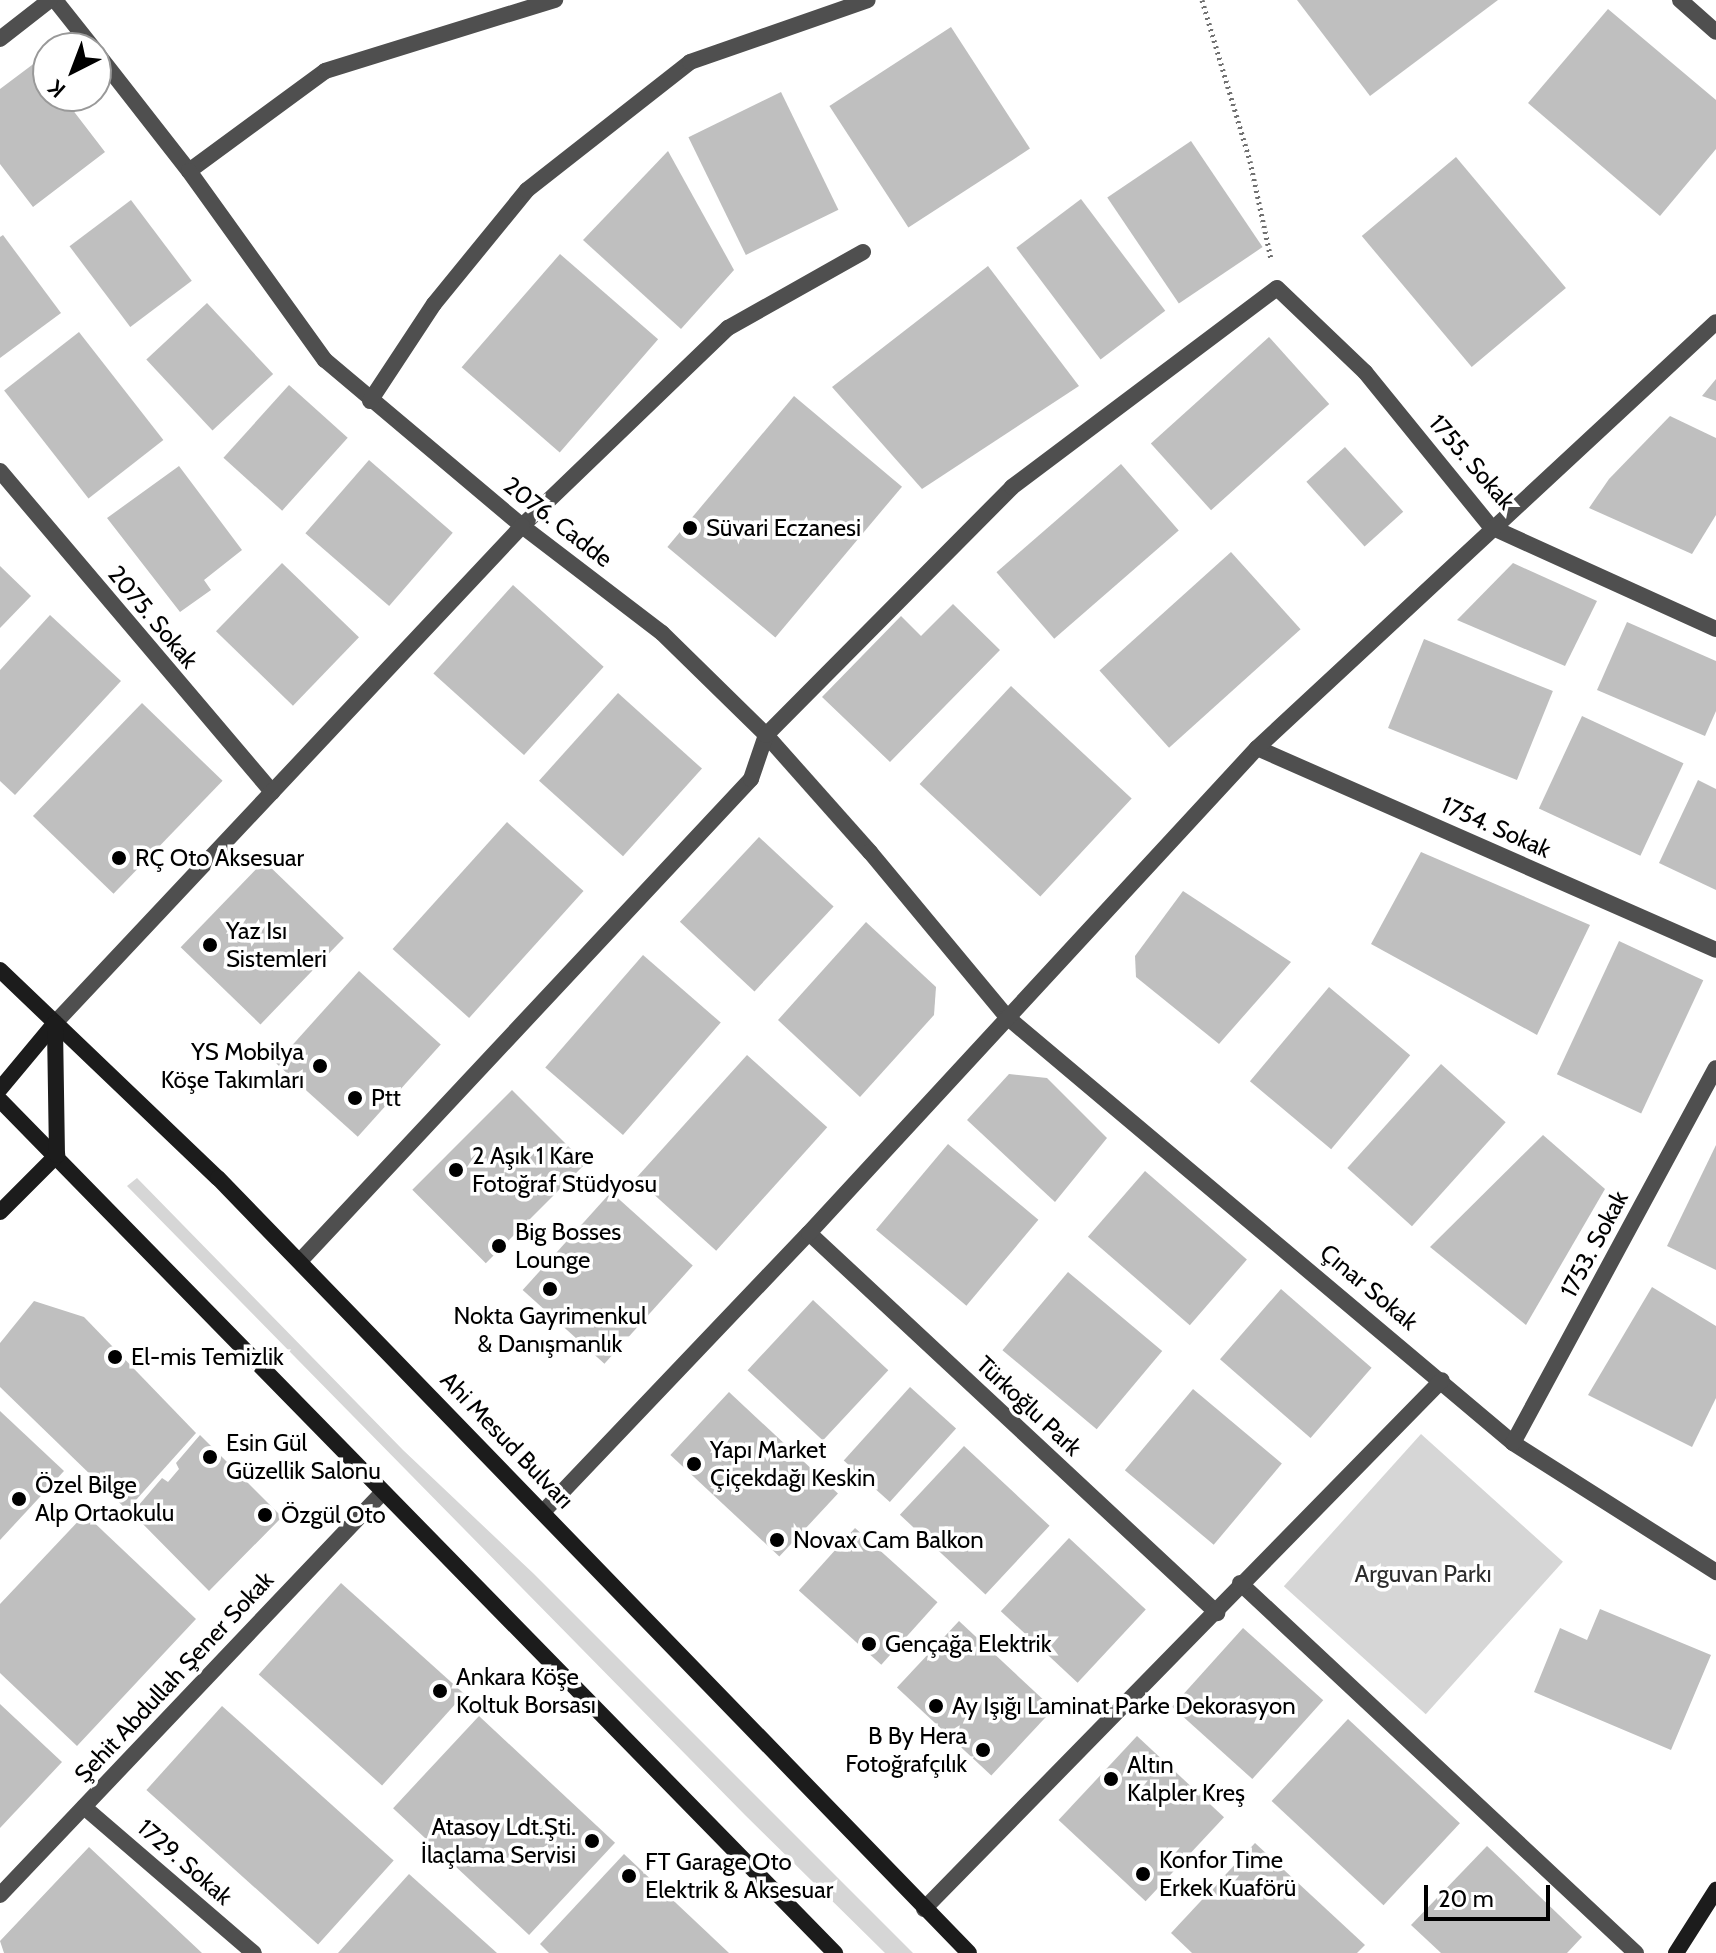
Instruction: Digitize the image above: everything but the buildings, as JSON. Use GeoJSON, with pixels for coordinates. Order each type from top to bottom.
{"type":"FeatureCollection","features":[{"type":"Feature","properties":{"kind":"main road","name":"Ahi Mesud Bulvarı"},"geometry":{"type":"LineString","coordinates":[[0,970],[300,1261],[969,1953]]}},
{"type":"Feature","properties":{"kind":"main road"},"geometry":{"type":"LineString","coordinates":[[0,1089],[55,1023]]}},
{"type":"Feature","properties":{"kind":"main road"},"geometry":{"type":"LineString","coordinates":[[0,1212],[57,1155],[55,1023]]}},
{"type":"Feature","properties":{"kind":"main road"},"geometry":{"type":"LineString","coordinates":[[0,1100],[835,1953]]}},
{"type":"Feature","properties":{"kind":"main road"},"geometry":{"type":"LineString","coordinates":[[1676,1953],[1716,1890]]}},
{"type":"Feature","properties":{"kind":"street"},"geometry":{"type":"LineString","coordinates":[[0,39],[52,0]]}},
{"type":"Feature","properties":{"kind":"street","name":"2076. Cadde"},"geometry":{"type":"LineString","coordinates":[[52,0],[79,32]]}},
{"type":"Feature","properties":{"kind":"street"},"geometry":{"type":"LineString","coordinates":[[493,19],[498,0]]}},
{"type":"Feature","properties":{"kind":"street"},"geometry":{"type":"LineString","coordinates":[[189,171],[325,71],[555,0]]}},
{"type":"Feature","properties":{"kind":"street"},"geometry":{"type":"LineString","coordinates":[[370,401],[434,304],[527,190],[690,62],[868,0]]}},
{"type":"Feature","properties":{"kind":"street"},"geometry":{"type":"LineString","coordinates":[[1680,0],[1716,32]]}},
{"type":"Feature","properties":{"kind":"street","name":"2076. Cadde"},"geometry":{"type":"LineString","coordinates":[[112,73],[189,171],[325,360],[522,526],[662,633],[766,735],[870,852],[1007,1017]]}},
{"type":"Feature","properties":{"kind":"street"},"geometry":{"type":"LineString","coordinates":[[55,1023],[522,526],[728,328],[863,252]]}},
{"type":"Feature","properties":{"kind":"street"},"geometry":{"type":"LineString","coordinates":[[300,1261],[751,779],[766,735],[1012,487],[1277,288]]}},
{"type":"Feature","properties":{"kind":"street","name":"1755. Sokak"},"geometry":{"type":"LineString","coordinates":[[1277,288],[1365,372],[1491,527],[1716,629]]}},
{"type":"Feature","properties":{"kind":"street"},"geometry":{"type":"LineString","coordinates":[[543,1512],[809,1233],[1257,748],[1491,527],[1716,322]]}},
{"type":"Feature","properties":{"kind":"street","name":"2075. Sokak"},"geometry":{"type":"LineString","coordinates":[[0,471],[272,792]]}},
{"type":"Feature","properties":{"kind":"street","name":"1754. Sokak"},"geometry":{"type":"LineString","coordinates":[[1257,748],[1716,950]]}},
{"type":"Feature","properties":{"kind":"street","name":"Çınar Sokak"},"geometry":{"type":"LineString","coordinates":[[1007,1017],[1442,1380],[1513,1443],[1716,1572]]}},
{"type":"Feature","properties":{"kind":"street","name":"1753. Sokak"},"geometry":{"type":"LineString","coordinates":[[1513,1443],[1716,1068]]}},
{"type":"Feature","properties":{"kind":"street","name":"Türkoğlu Park"},"geometry":{"type":"LineString","coordinates":[[809,1233],[1217,1613]]}},
{"type":"Feature","properties":{"kind":"street"},"geometry":{"type":"LineString","coordinates":[[924,1909],[1442,1380]]}},
{"type":"Feature","properties":{"kind":"street","name":"Şehit Abdullah Şener Sokak"},"geometry":{"type":"LineString","coordinates":[[0,1895],[382,1493]]}},
{"type":"Feature","properties":{"kind":"street"},"geometry":{"type":"LineString","coordinates":[[1240,1583],[1636,1953]]}},
{"type":"Feature","properties":{"kind":"street","name":"1729. Sokak"},"geometry":{"type":"LineString","coordinates":[[84,1807],[254,1953]]}},
{"type":"Feature","properties":{"kind":"path"},"geometry":{"type":"LineString","coordinates":[[1202,0],[1250,161],[1277,288]]}},
{"type":"Feature","properties":{"kind":"green space"},"geometry":{"type":"Polygon","coordinates":[[[137,1178],[403,1450],[534,1574],[913,1953],[885,1953],[745,1815],[127,1186],[137,1178]]]}},
{"type":"Feature","properties":{"kind":"green space","name":"Arguvan Parkı"},"geometry":{"type":"Polygon","coordinates":[[[1421,1434],[1563,1562],[1426,1714],[1284,1586],[1421,1434]]]}},
{"type":"Feature","properties":{"kind":"place","name":"Süvari Eczanesi"},"geometry":{"type":"Point","coordinates":[690,528]}},
{"type":"Feature","properties":{"kind":"place","name":"RÇ Oto Aksesuar"},"geometry":{"type":"Point","coordinates":[119,858]}},
{"type":"Feature","properties":{"kind":"place","name":"Yaz Isı Sistemleri"},"geometry":{"type":"Point","coordinates":[210,945]}},
{"type":"Feature","properties":{"kind":"place","name":"YS Mobilya Köşe Takımları"},"geometry":{"type":"Point","coordinates":[320,1066]}},
{"type":"Feature","properties":{"kind":"place","name":"Ptt"},"geometry":{"type":"Point","coordinates":[355,1098]}},
{"type":"Feature","properties":{"kind":"place","name":"2 Aşık 1 Kare Fotoğraf Stüdyosu"},"geometry":{"type":"Point","coordinates":[456,1170]}},
{"type":"Feature","properties":{"kind":"place","name":"Big Bosses Lounge"},"geometry":{"type":"Point","coordinates":[499,1246]}},
{"type":"Feature","properties":{"kind":"place","name":"Nokta Gayrimenkul & Danışmanlık"},"geometry":{"type":"Point","coordinates":[550,1289]}},
{"type":"Feature","properties":{"kind":"place","name":"El-mis Temizlik"},"geometry":{"type":"Point","coordinates":[115,1357]}},
{"type":"Feature","properties":{"kind":"place","name":"Esin Gül Güzellik Salonu"},"geometry":{"type":"Point","coordinates":[210,1457]}},
{"type":"Feature","properties":{"kind":"place","name":"Yapı Market Çiçekdağı Keskin"},"geometry":{"type":"Point","coordinates":[694,1464]}},
{"type":"Feature","properties":{"kind":"place","name":"Özel Bilge Alp Ortaokulu"},"geometry":{"type":"Point","coordinates":[19,1499]}},
{"type":"Feature","properties":{"kind":"place","name":"Özgül Oto"},"geometry":{"type":"Point","coordinates":[265,1515]}},
{"type":"Feature","properties":{"kind":"place","name":"Novax Cam Balkon"},"geometry":{"type":"Point","coordinates":[777,1540]}},
{"type":"Feature","properties":{"kind":"place","name":"Gençağa Elektrik"},"geometry":{"type":"Point","coordinates":[869,1644]}},
{"type":"Feature","properties":{"kind":"place","name":"Ankara Köşe Koltuk Borsası"},"geometry":{"type":"Point","coordinates":[440,1691]}},
{"type":"Feature","properties":{"kind":"place","name":"Ay Işığı Laminat Parke Dekorasyon"},"geometry":{"type":"Point","coordinates":[936,1706]}},
{"type":"Feature","properties":{"kind":"place","name":"B By Hera Fotoğrafçılık"},"geometry":{"type":"Point","coordinates":[983,1750]}},
{"type":"Feature","properties":{"kind":"place","name":"Altın Kalpler Kreş"},"geometry":{"type":"Point","coordinates":[1111,1779]}},
{"type":"Feature","properties":{"kind":"place","name":"Atasoy Ldt.Şti. İlaçlama Servisi"},"geometry":{"type":"Point","coordinates":[592,1841]}},
{"type":"Feature","properties":{"kind":"place","name":"Konfor Time Erkek Kuaförü"},"geometry":{"type":"Point","coordinates":[1143,1874]}},
{"type":"Feature","properties":{"kind":"place","name":"FT Garage Oto Elektrik & Aksesuar"},"geometry":{"type":"Point","coordinates":[629,1876]}}]}
